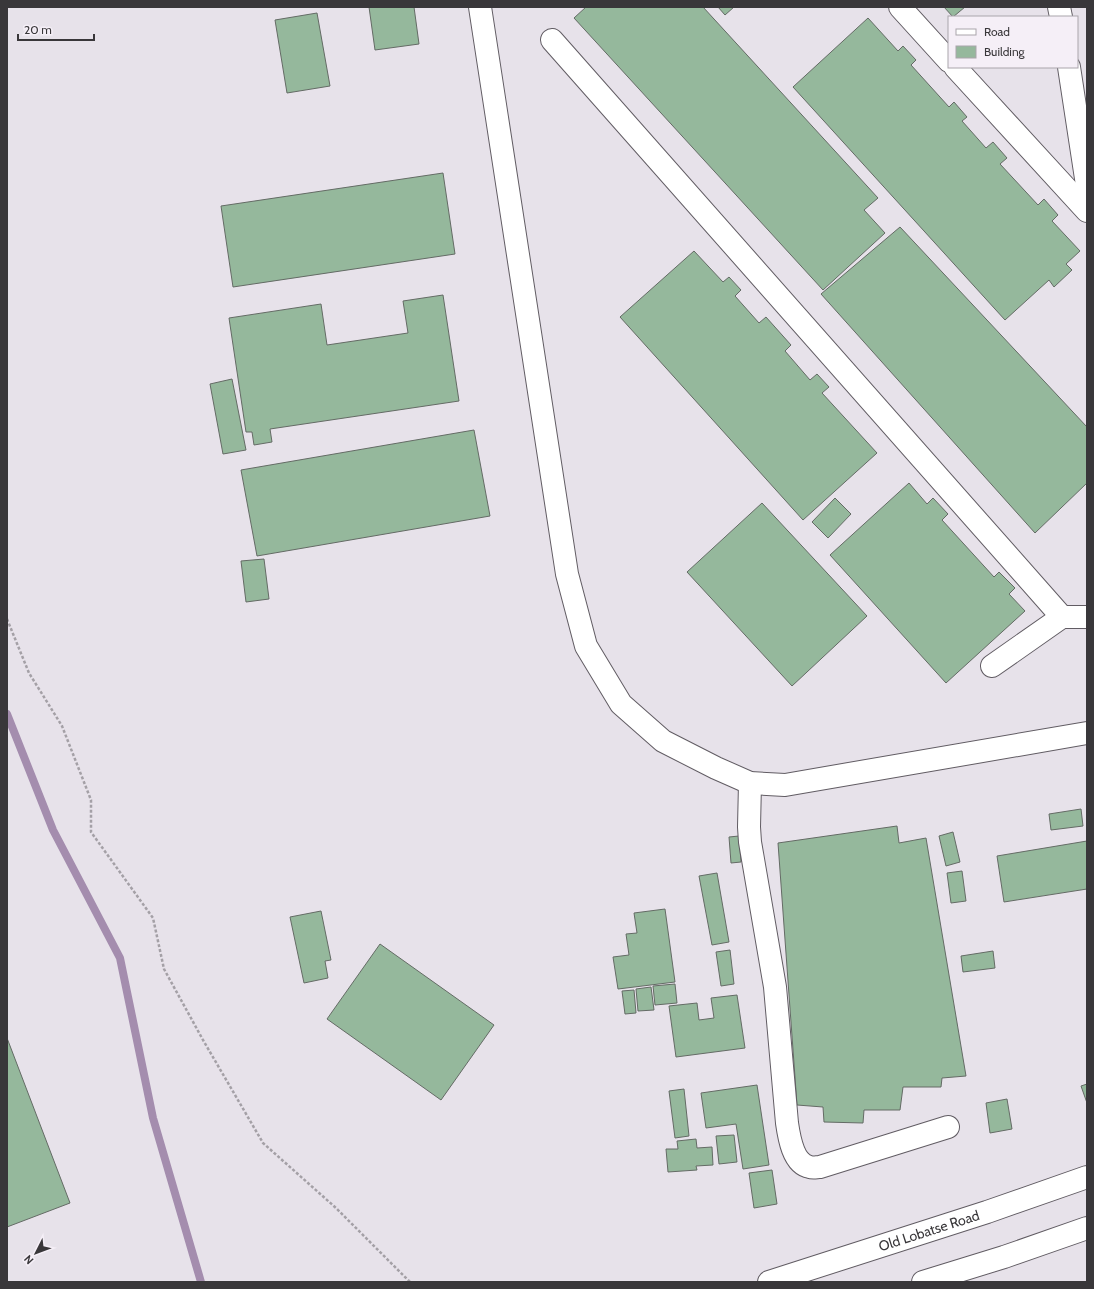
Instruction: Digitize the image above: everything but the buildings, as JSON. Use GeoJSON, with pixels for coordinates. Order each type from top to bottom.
{"type":"FeatureCollection","features":[{"type":"Feature","properties":{"kind":"street"},"geometry":{"type":"LineString","coordinates":[[480,7],[568,574],[586,646],[621,704],[663,741],[750,784],[785,785],[1087,733]]}},
{"type":"Feature","properties":{"kind":"street"},"geometry":{"type":"LineString","coordinates":[[900,7],[948,59]]}},
{"type":"Feature","properties":{"kind":"street"},"geometry":{"type":"LineString","coordinates":[[552,40],[1062,617]]}},
{"type":"Feature","properties":{"kind":"street"},"geometry":{"type":"LineString","coordinates":[[956,68],[1087,211]]}},
{"type":"Feature","properties":{"kind":"street"},"geometry":{"type":"LineString","coordinates":[[1069,68],[1087,185]]}},
{"type":"Feature","properties":{"kind":"street"},"geometry":{"type":"LineString","coordinates":[[992,666],[1062,617],[1087,617]]}},
{"type":"Feature","properties":{"kind":"street"},"geometry":{"type":"LineString","coordinates":[[750,784],[750,842],[775,987],[787,1123],[790,1144],[795,1155],[803,1163],[810,1167],[820,1167],[948,1127]]}},
{"type":"Feature","properties":{"kind":"street","name":"Old Lobatse Road"},"geometry":{"type":"LineString","coordinates":[[769,1282],[987,1212],[1087,1177]]}},
{"type":"Feature","properties":{"kind":"street"},"geometry":{"type":"LineString","coordinates":[[923,1282],[1004,1257],[1087,1228]]}},
{"type":"Feature","properties":{"kind":"path"},"geometry":{"type":"LineString","coordinates":[[7,619],[30,673],[62,726],[91,800],[91,832],[153,918],[164,969],[203,1040],[263,1143],[336,1208],[410,1282]]}},
{"type":"Feature","properties":{"kind":"waterway"},"geometry":{"type":"LineString","coordinates":[[7,714],[53,830],[120,958],[153,1118],[201,1282]]}}]}
